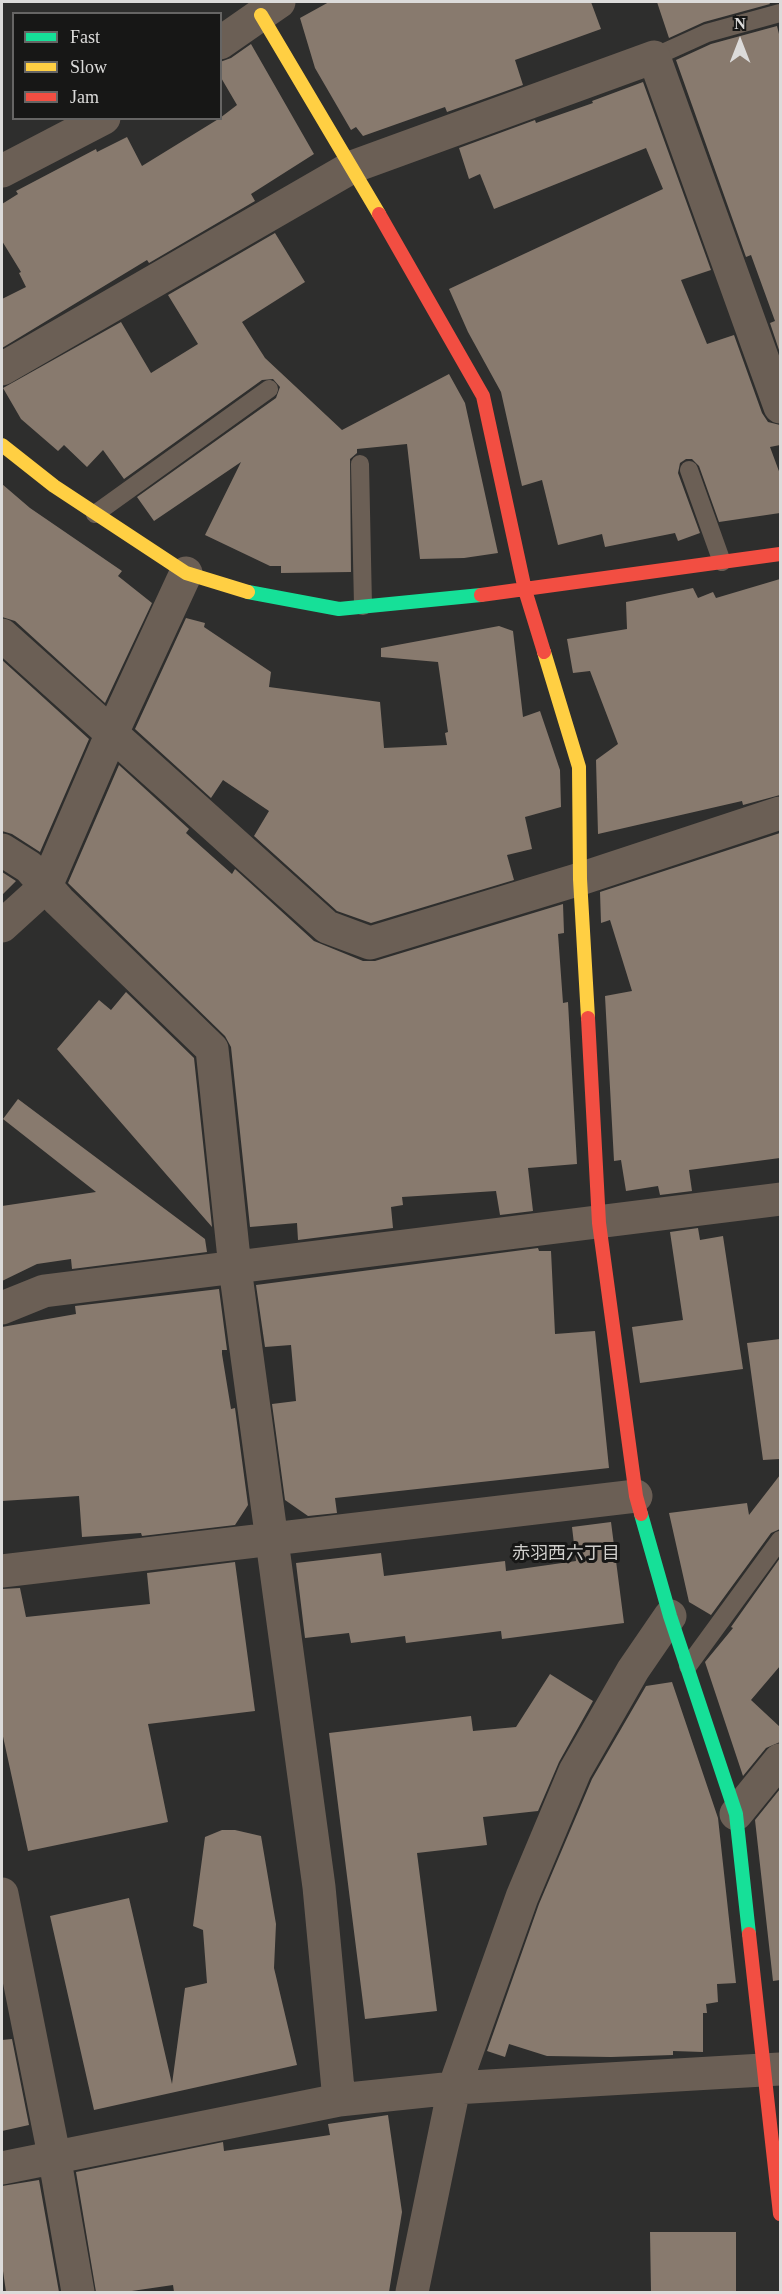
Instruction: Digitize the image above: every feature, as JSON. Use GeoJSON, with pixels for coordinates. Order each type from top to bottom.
{"type":"FeatureCollection","features":[{"type":"Feature","properties":{"kind":"street"},"geometry":{"type":"LineString","coordinates":[[222,42],[270,8],[352,167],[483,396],[525,590],[579,767],[580,879],[600,1223],[636,1496],[670,1616],[736,1814],[773,2070],[780,2214]]}},
{"type":"Feature","properties":{"kind":"street"},"geometry":{"type":"LineString","coordinates":[[2,369],[352,167],[654,57],[780,408]]}},
{"type":"Feature","properties":{"kind":"street"},"geometry":{"type":"LineString","coordinates":[[2,171],[100,120]]}},
{"type":"Feature","properties":{"kind":"street"},"geometry":{"type":"LineString","coordinates":[[2,445],[54,486],[186,573],[252,593],[339,609],[525,590],[780,554]]}},
{"type":"Feature","properties":{"kind":"street"},"geometry":{"type":"LineString","coordinates":[[2,926],[46,886],[112,733],[186,573]]}},
{"type":"Feature","properties":{"kind":"street"},"geometry":{"type":"LineString","coordinates":[[2,635],[327,927],[370,944],[580,879],[780,813]]}},
{"type":"Feature","properties":{"kind":"street"},"geometry":{"type":"LineString","coordinates":[[2,850],[29,867],[212,1049],[235,1268],[319,1887],[339,2100]]}},
{"type":"Feature","properties":{"kind":"street"},"geometry":{"type":"LineString","coordinates":[[2,1308],[44,1291],[780,1199]]}},
{"type":"Feature","properties":{"kind":"street"},"geometry":{"type":"LineString","coordinates":[[2,1571],[636,1496]]}},
{"type":"Feature","properties":{"kind":"street"},"geometry":{"type":"LineString","coordinates":[[412,2292],[454,2088],[522,1897],[574,1771],[633,1670],[670,1616]]}},
{"type":"Feature","properties":{"kind":"street"},"geometry":{"type":"LineString","coordinates":[[736,1814],[780,1760]]}},
{"type":"Feature","properties":{"kind":"street"},"geometry":{"type":"LineString","coordinates":[[2,1894],[10,1981],[54,2156],[78,2292]]}},
{"type":"Feature","properties":{"kind":"street"},"geometry":{"type":"LineString","coordinates":[[2,2168],[339,2100],[454,2088],[773,2070]]}},
{"type":"Feature","properties":{"kind":"lane"},"geometry":{"type":"LineString","coordinates":[[779,2],[780,8]]}},
{"type":"Feature","properties":{"kind":"lane"},"geometry":{"type":"LineString","coordinates":[[654,57],[707,33],[780,13]]}},
{"type":"Feature","properties":{"kind":"lane"},"geometry":{"type":"LineString","coordinates":[[95,514],[269,389]]}},
{"type":"Feature","properties":{"kind":"lane"},"geometry":{"type":"LineString","coordinates":[[360,464],[363,606]]}},
{"type":"Feature","properties":{"kind":"lane"},"geometry":{"type":"LineString","coordinates":[[689,470],[722,562]]}},
{"type":"Feature","properties":{"kind":"lane"},"geometry":{"type":"LineString","coordinates":[[688,1666],[780,1540]]}},
{"type":"Feature","properties":{"kind":"building"},"geometry":{"type":"Polygon","coordinates":[[[329,2],[591,2],[601,29],[515,60],[523,85],[447,112],[445,107],[363,136],[356,127],[351,130],[315,68],[300,18],[329,2]]]}},
{"type":"Feature","properties":{"kind":"building"},"geometry":{"type":"Polygon","coordinates":[[[657,2],[769,2],[770,4],[704,22],[669,38],[657,2]]]}},
{"type":"Feature","properties":{"kind":"building"},"geometry":{"type":"Polygon","coordinates":[[[777,26],[780,38],[780,353],[770,323],[775,321],[751,255],[746,257],[676,60],[711,44],[777,26]]]}},
{"type":"Feature","properties":{"kind":"building"},"geometry":{"type":"Polygon","coordinates":[[[251,44],[314,154],[251,194],[255,201],[149,263],[147,260],[2,348],[2,299],[26,287],[19,273],[21,272],[2,241],[2,204],[18,194],[16,191],[96,149],[97,152],[127,137],[142,166],[217,120],[222,120],[222,116],[237,105],[222,79],[222,61],[251,44]]]}},
{"type":"Feature","properties":{"kind":"building"},"geometry":{"type":"Polygon","coordinates":[[[643,82],[711,270],[681,280],[707,344],[734,335],[762,413],[768,422],[780,425],[780,445],[770,447],[780,474],[780,513],[719,522],[699,466],[692,459],[686,459],[680,463],[678,473],[700,533],[678,541],[675,533],[605,547],[602,534],[558,545],[542,480],[522,486],[501,392],[468,332],[449,289],[663,189],[646,148],[494,209],[480,174],[469,179],[459,148],[535,120],[536,123],[593,103],[592,101],[643,82]]]}},
{"type":"Feature","properties":{"kind":"building"},"geometry":{"type":"Polygon","coordinates":[[[275,233],[305,282],[242,322],[265,358],[342,430],[449,374],[465,403],[498,553],[464,558],[420,559],[407,444],[357,449],[357,453],[350,459],[351,572],[281,573],[281,566],[270,566],[205,535],[241,462],[154,521],[137,497],[276,398],[280,387],[273,379],[262,380],[124,479],[103,450],[87,467],[64,445],[58,451],[21,419],[3,388],[121,322],[151,373],[198,344],[168,295],[275,233]]]}},
{"type":"Feature","properties":{"kind":"building"},"geometry":{"type":"Polygon","coordinates":[[[2,484],[30,508],[122,571],[118,576],[152,603],[105,703],[15,621],[2,617],[2,484]]]}},
{"type":"Feature","properties":{"kind":"building"},"geometry":{"type":"Polygon","coordinates":[[[780,579],[780,795],[743,805],[742,801],[598,834],[596,760],[618,744],[590,671],[573,673],[567,639],[627,629],[626,602],[693,588],[698,598],[713,592],[716,598],[780,579]]]}},
{"type":"Feature","properties":{"kind":"building"},"geometry":{"type":"Polygon","coordinates":[[[186,618],[205,623],[204,627],[271,672],[269,687],[380,702],[384,748],[447,745],[445,733],[448,732],[438,662],[381,657],[381,648],[499,626],[513,631],[523,717],[540,711],[560,770],[561,807],[525,817],[532,849],[507,855],[514,880],[371,923],[337,911],[254,836],[269,811],[223,780],[211,798],[135,729],[186,618]]]}},
{"type":"Feature","properties":{"kind":"building"},"geometry":{"type":"Polygon","coordinates":[[[2,660],[89,739],[40,852],[12,834],[2,831],[2,660]]]}},
{"type":"Feature","properties":{"kind":"building"},"geometry":{"type":"Polygon","coordinates":[[[119,765],[189,829],[186,833],[232,874],[235,869],[314,941],[363,961],[375,961],[563,904],[564,933],[558,934],[563,1003],[568,1002],[577,1164],[528,1168],[533,1211],[500,1215],[496,1191],[402,1197],[403,1205],[391,1207],[393,1228],[298,1240],[297,1223],[250,1227],[231,1047],[225,1036],[68,883],[119,765]]]}},
{"type":"Feature","properties":{"kind":"building"},"geometry":{"type":"Polygon","coordinates":[[[780,833],[780,1158],[689,1170],[692,1191],[660,1195],[658,1186],[626,1191],[621,1160],[614,1161],[605,996],[632,991],[610,920],[601,923],[600,892],[780,833]]]}},
{"type":"Feature","properties":{"kind":"building"},"geometry":{"type":"Polygon","coordinates":[[[2,872],[16,881],[2,895],[2,872]]]}},
{"type":"Feature","properties":{"kind":"building"},"geometry":{"type":"Polygon","coordinates":[[[126,992],[194,1058],[212,1227],[57,1049],[99,1000],[111,1010],[126,992]]]}},
{"type":"Feature","properties":{"kind":"building"},"geometry":{"type":"Polygon","coordinates":[[[18,1099],[205,1239],[207,1252],[72,1269],[71,1259],[37,1264],[2,1281],[2,1206],[96,1192],[3,1119],[18,1099]]]}},
{"type":"Feature","properties":{"kind":"building"},"geometry":{"type":"Polygon","coordinates":[[[698,1228],[700,1240],[723,1236],[743,1369],[640,1383],[632,1327],[683,1320],[670,1232],[698,1228]]]}},
{"type":"Feature","properties":{"kind":"building"},"geometry":{"type":"Polygon","coordinates":[[[538,1248],[539,1251],[551,1251],[555,1334],[595,1331],[609,1468],[335,1498],[337,1513],[308,1516],[285,1500],[272,1404],[296,1401],[291,1345],[265,1347],[256,1285],[538,1248]]]}},
{"type":"Feature","properties":{"kind":"building"},"geometry":{"type":"Polygon","coordinates":[[[219,1289],[227,1350],[222,1350],[222,1354],[231,1409],[235,1408],[248,1505],[235,1525],[142,1536],[141,1533],[82,1537],[79,1496],[2,1501],[2,1327],[76,1314],[75,1306],[219,1289]]]}},
{"type":"Feature","properties":{"kind":"building"},"geometry":{"type":"Polygon","coordinates":[[[780,1339],[780,1459],[763,1460],[747,1343],[780,1339]]]}},
{"type":"Feature","properties":{"kind":"building"},"geometry":{"type":"Polygon","coordinates":[[[780,1475],[780,1529],[771,1533],[711,1615],[689,1602],[669,1513],[747,1503],[749,1515],[780,1475]]]}},
{"type":"Feature","properties":{"kind":"building"},"geometry":{"type":"Polygon","coordinates":[[[611,1522],[624,1623],[502,1639],[501,1631],[406,1643],[405,1636],[351,1643],[349,1633],[305,1638],[296,1563],[381,1553],[384,1576],[505,1561],[506,1571],[576,1561],[572,1527],[611,1522]]]}},
{"type":"Feature","properties":{"kind":"building"},"geometry":{"type":"Polygon","coordinates":[[[780,1558],[780,1666],[751,1700],[780,1727],[780,1742],[766,1748],[743,1776],[705,1662],[733,1628],[731,1627],[780,1558]]]}},
{"type":"Feature","properties":{"kind":"building"},"geometry":{"type":"Polygon","coordinates":[[[235,1562],[255,1711],[148,1724],[168,1822],[28,1851],[2,1732],[2,1589],[20,1588],[26,1617],[150,1604],[147,1573],[235,1562]]]}},
{"type":"Feature","properties":{"kind":"building"},"geometry":{"type":"Polygon","coordinates":[[[550,1674],[593,1701],[559,1762],[538,1811],[483,1817],[487,1845],[417,1853],[437,2011],[365,2019],[329,1733],[471,1716],[473,1731],[516,1727],[550,1674]]]}},
{"type":"Feature","properties":{"kind":"building"},"geometry":{"type":"Polygon","coordinates":[[[672,1682],[718,1818],[736,1983],[717,1984],[718,2002],[706,2004],[707,2013],[703,2013],[703,2052],[673,2051],[673,2055],[611,2057],[547,2056],[509,2044],[505,2057],[487,2051],[539,1904],[592,1779],[646,1686],[672,1682]]]}},
{"type":"Feature","properties":{"kind":"building"},"geometry":{"type":"Polygon","coordinates":[[[780,1789],[780,1980],[773,1981],[755,1820],[780,1789]]]}},
{"type":"Feature","properties":{"kind":"building"},"geometry":{"type":"Polygon","coordinates":[[[222,1830],[235,1830],[261,1836],[276,1924],[274,1968],[297,2065],[94,2110],[50,1916],[129,1898],[172,2084],[185,1988],[207,1983],[203,1930],[193,1926],[205,1837],[222,1830]]]}},
{"type":"Feature","properties":{"kind":"building"},"geometry":{"type":"Polygon","coordinates":[[[12,2039],[29,2125],[2,2131],[2,2040],[12,2039]]]}},
{"type":"Feature","properties":{"kind":"building"},"geometry":{"type":"Polygon","coordinates":[[[388,2115],[402,2212],[389,2292],[174,2292],[173,2285],[125,2292],[96,2292],[76,2172],[223,2142],[224,2151],[330,2135],[328,2124],[388,2115]]]}},
{"type":"Feature","properties":{"kind":"building"},"geometry":{"type":"Polygon","coordinates":[[[39,2180],[59,2292],[6,2292],[2,2264],[2,2186],[39,2180]]]}},
{"type":"Feature","properties":{"kind":"building"},"geometry":{"type":"Polygon","coordinates":[[[650,2232],[736,2232],[736,2292],[651,2292],[650,2232]]]}},
{"type":"Feature","properties":{"kind":"traffic: fast"},"geometry":{"type":"LineString","coordinates":[[248,592],[339,609],[481,595]]}},
{"type":"Feature","properties":{"kind":"traffic: fast"},"geometry":{"type":"LineString","coordinates":[[641,1514],[670,1616],[736,1814],[749,1934]]}},
{"type":"Feature","properties":{"kind":"traffic: slow"},"geometry":{"type":"LineString","coordinates":[[261,15],[379,214]]}},
{"type":"Feature","properties":{"kind":"traffic: slow"},"geometry":{"type":"LineString","coordinates":[[2,445],[54,486],[186,573],[248,592]]}},
{"type":"Feature","properties":{"kind":"traffic: slow"},"geometry":{"type":"LineString","coordinates":[[544,652],[579,767],[580,879],[588,1018]]}},
{"type":"Feature","properties":{"kind":"traffic: jam"},"geometry":{"type":"LineString","coordinates":[[379,214],[483,396],[525,590],[544,652]]}},
{"type":"Feature","properties":{"kind":"traffic: jam"},"geometry":{"type":"LineString","coordinates":[[481,595],[780,554]]}},
{"type":"Feature","properties":{"kind":"traffic: jam"},"geometry":{"type":"LineString","coordinates":[[588,1018],[599,1223],[636,1496],[641,1514]]}},
{"type":"Feature","properties":{"kind":"traffic: jam"},"geometry":{"type":"LineString","coordinates":[[749,1934],[780,2214]]}},
{"type":"Feature","properties":{"kind":"district","name":"赤羽西六丁目"},"geometry":{"type":"Point","coordinates":[566,1552]}}]}
